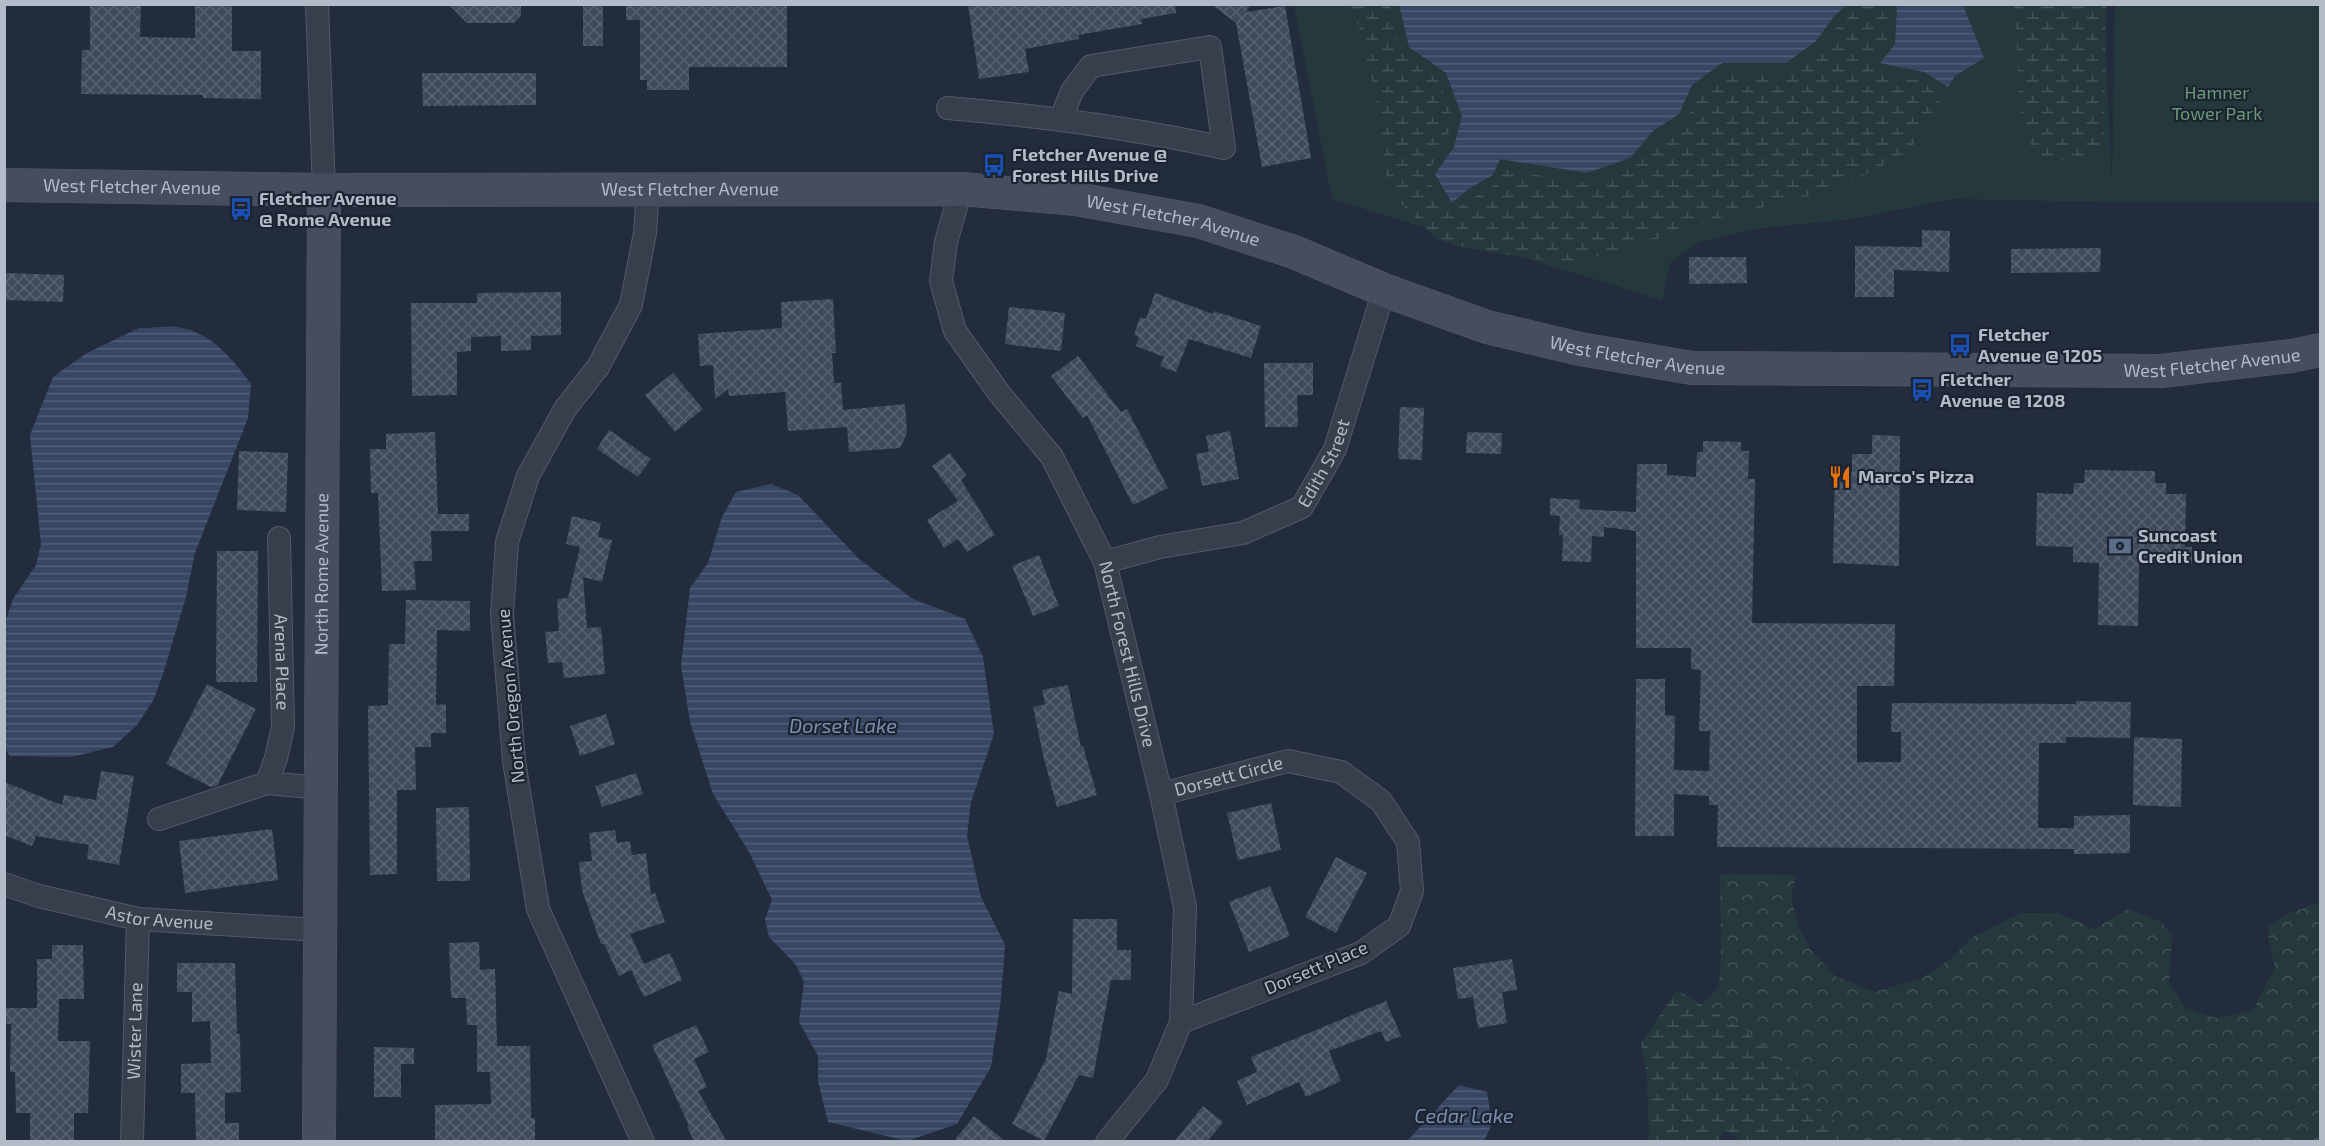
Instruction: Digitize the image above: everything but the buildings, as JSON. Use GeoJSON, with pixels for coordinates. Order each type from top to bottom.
{"type":"FeatureCollection","features":[{"type":"Feature","properties":{"kind":"main road","name":"West Fletcher Avenue"},"geometry":{"type":"LineString","coordinates":[[4,185],[324,190],[961,189],[1076,199],[1198,221],[1294,252],[1384,290],[1487,327],[1580,349],[1692,368],[2161,370],[2292,356],[2320,350]]}},
{"type":"Feature","properties":{"kind":"main road","name":"North Rome Avenue"},"geometry":{"type":"LineString","coordinates":[[319,1142],[324,190]]}},
{"type":"Feature","properties":{"kind":"street","name":"North Rome Avenue"},"geometry":{"type":"LineString","coordinates":[[317,4],[324,190]]}},
{"type":"Feature","properties":{"kind":"street"},"geometry":{"type":"LineString","coordinates":[[948,108],[1061,119],[1158,134],[1224,148],[1210,47],[1091,66],[1072,91],[1061,119]]}},
{"type":"Feature","properties":{"kind":"street","name":"North Forest Hills Drive"},"geometry":{"type":"LineString","coordinates":[[961,189],[946,242],[941,281],[955,331],[999,393],[1052,457],[1105,562],[1161,794],[1185,908],[1181,1022],[1157,1080],[1107,1142]]}},
{"type":"Feature","properties":{"kind":"street","name":"North Oregon Avenue"},"geometry":{"type":"LineString","coordinates":[[642,1142],[538,909],[514,761],[502,614],[507,542],[528,476],[565,409],[598,367],[631,305],[645,233],[648,190]]}},
{"type":"Feature","properties":{"kind":"street","name":"Edith Street"},"geometry":{"type":"LineString","coordinates":[[1105,562],[1160,546],[1243,533],[1302,507],[1335,449],[1384,290]]}},
{"type":"Feature","properties":{"kind":"street","name":"Arena Place"},"geometry":{"type":"LineString","coordinates":[[267,783],[283,727],[279,538]]}},
{"type":"Feature","properties":{"kind":"street","name":"Dorsett Circle"},"geometry":{"type":"LineString","coordinates":[[1161,794],[1288,761],[1341,772],[1381,801],[1408,842]]}},
{"type":"Feature","properties":{"kind":"street"},"geometry":{"type":"LineString","coordinates":[[159,819],[267,783],[321,788]]}},
{"type":"Feature","properties":{"kind":"street","name":"Dorsett Place"},"geometry":{"type":"LineString","coordinates":[[1181,1022],[1361,953],[1399,926],[1412,891],[1408,842]]}},
{"type":"Feature","properties":{"kind":"street","name":"Astor Avenue"},"geometry":{"type":"LineString","coordinates":[[4,884],[39,897],[138,919],[319,930]]}},
{"type":"Feature","properties":{"kind":"street","name":"Wister Lane"},"geometry":{"type":"LineString","coordinates":[[132,1142],[138,919]]}},
{"type":"Feature","properties":{"kind":"green space","name":"Hamner Tower Park"},"geometry":{"type":"Polygon","coordinates":[[[1294,5],[2104,5],[2112,185],[2115,5],[2320,5],[2320,202],[1952,199],[1852,219],[1754,229],[1700,242],[1670,263],[1662,300],[1332,199],[1294,5]]]}},
{"type":"Feature","properties":{"kind":"green space"},"geometry":{"type":"Polygon","coordinates":[[[1340,5],[1390,5],[1400,49],[1404,56],[1439,80],[1453,117],[1446,142],[1426,174],[1446,210],[1451,212],[1497,183],[1505,170],[1585,183],[1632,167],[1659,139],[1686,121],[1699,92],[1725,73],[1789,73],[1819,50],[1841,23],[1862,5],[1875,5],[1888,13],[1887,40],[1872,59],[1874,71],[1921,81],[1943,95],[1910,151],[1837,189],[1714,219],[1616,253],[1567,262],[1526,258],[1456,246],[1436,238],[1389,192],[1377,104],[1359,26],[1340,5]]]}},
{"type":"Feature","properties":{"kind":"green space"},"geometry":{"type":"Polygon","coordinates":[[[2014,5],[2106,5],[2104,148],[2098,152],[2051,164],[2030,144],[2021,119],[2014,5]]]}},
{"type":"Feature","properties":{"kind":"green space"},"geometry":{"type":"Polygon","coordinates":[[[1723,874],[1796,875],[1791,897],[1798,926],[1811,950],[1835,976],[1875,992],[1922,978],[1952,958],[1971,938],[2021,913],[2058,913],[2095,929],[2128,909],[2161,922],[2172,935],[2169,982],[2186,1008],[2216,1018],[2253,1011],[2275,967],[2268,927],[2288,914],[2320,902],[2320,1138],[2312,1142],[1857,1141],[1807,1097],[1795,1072],[1742,1028],[1702,1004],[1719,987],[1720,877],[1723,874]]]}},
{"type":"Feature","properties":{"kind":"green space"},"geometry":{"type":"Polygon","coordinates":[[[1677,990],[1742,1028],[1795,1072],[1807,1097],[1857,1141],[1740,1141],[1728,1131],[1722,1133],[1719,1141],[1649,1141],[1647,1074],[1641,1043],[1677,990]]]}},
{"type":"Feature","properties":{"kind":"water"},"geometry":{"type":"Polygon","coordinates":[[[1399,4],[1847,5],[1835,15],[1815,42],[1786,63],[1722,63],[1692,85],[1679,114],[1653,131],[1630,158],[1587,173],[1500,159],[1493,175],[1467,190],[1452,203],[1435,174],[1454,147],[1462,116],[1446,73],[1409,47],[1399,4]]]}},
{"type":"Feature","properties":{"kind":"water"},"geometry":{"type":"Polygon","coordinates":[[[1893,5],[1963,5],[1984,58],[1955,76],[1948,87],[1924,72],[1880,63],[1895,44],[1897,7],[1893,5]]]}},
{"type":"Feature","properties":{"kind":"water"},"geometry":{"type":"Polygon","coordinates":[[[139,328],[182,328],[213,342],[230,358],[251,384],[248,418],[195,553],[186,597],[154,699],[137,725],[113,747],[71,757],[10,756],[4,748],[5,623],[13,599],[36,565],[41,544],[30,435],[53,377],[87,353],[139,328]]]}},
{"type":"Feature","properties":{"kind":"water","name":"Dorset Lake"},"geometry":{"type":"Polygon","coordinates":[[[771,484],[798,495],[859,559],[913,599],[965,619],[983,657],[994,734],[971,802],[967,836],[981,897],[1005,945],[1001,999],[991,1067],[957,1124],[907,1141],[828,1122],[818,1081],[818,1056],[799,1022],[804,982],[796,965],[769,937],[765,919],[772,900],[749,852],[713,794],[690,722],[681,665],[690,588],[708,563],[722,517],[736,492],[771,484]]]}},
{"type":"Feature","properties":{"kind":"water","name":"Cedar Lake"},"geometry":{"type":"Polygon","coordinates":[[[1459,1085],[1487,1092],[1492,1124],[1484,1141],[1407,1141],[1459,1085]]]}},
{"type":"Feature","properties":{"kind":"place","name":"Fletcher Avenue @ Forest Hills Drive"},"geometry":{"type":"Point","coordinates":[994,165]}},
{"type":"Feature","properties":{"kind":"place","name":"Fletcher Avenue @ Rome Avenue"},"geometry":{"type":"Point","coordinates":[241,209]}},
{"type":"Feature","properties":{"kind":"place","name":"Fletcher Avenue @ 1205"},"geometry":{"type":"Point","coordinates":[1960,345]}},
{"type":"Feature","properties":{"kind":"place","name":"Fletcher Avenue @ 1208"},"geometry":{"type":"Point","coordinates":[1922,390]}},
{"type":"Feature","properties":{"kind":"place","name":"Marco's Pizza"},"geometry":{"type":"Point","coordinates":[1840,477]}},
{"type":"Feature","properties":{"kind":"place","name":"Suncoast Credit Union"},"geometry":{"type":"Point","coordinates":[2120,546]}}]}
